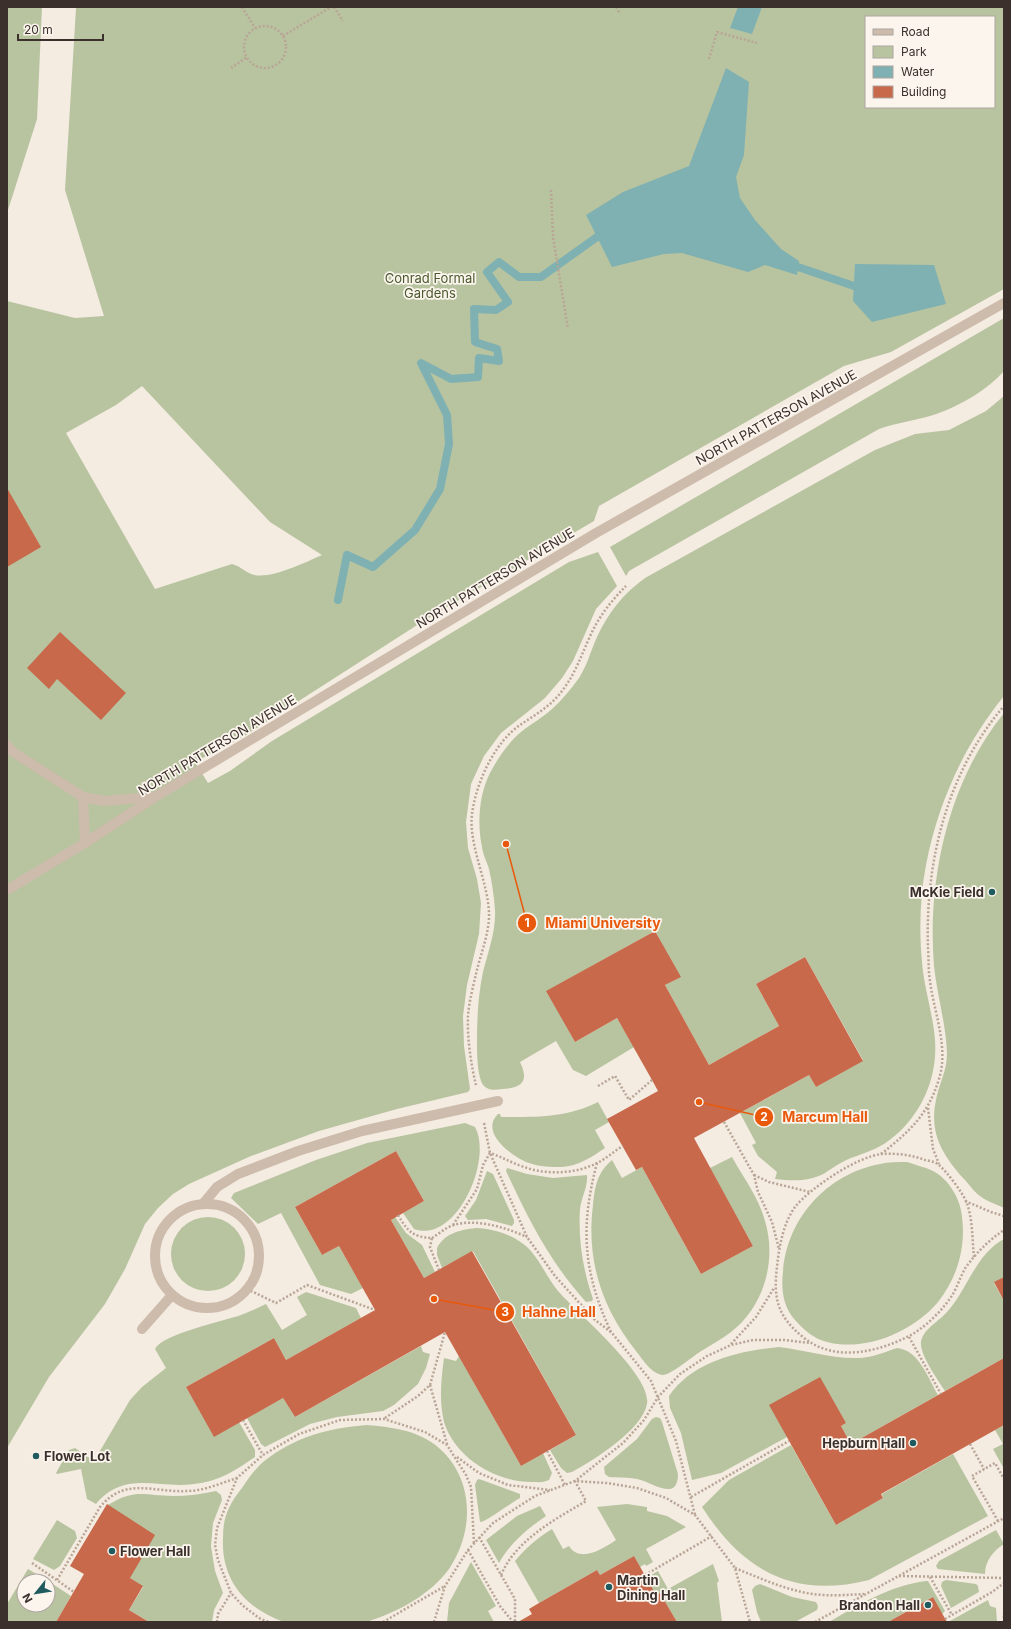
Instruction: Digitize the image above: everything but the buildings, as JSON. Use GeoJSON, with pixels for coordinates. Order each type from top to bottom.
{"type":"FeatureCollection","features":[{"type":"Feature","properties":{"kind":"street","name":"NORTH PATTERSON AVENUE"},"geometry":{"type":"LineString","coordinates":[[7,890],[85,843],[156,797],[596,533],[1004,303]]}},
{"type":"Feature","properties":{"kind":"street"},"geometry":{"type":"LineString","coordinates":[[7,745],[26,761],[83,797],[104,801],[156,797]]}},
{"type":"Feature","properties":{"kind":"street"},"geometry":{"type":"LineString","coordinates":[[83,797],[85,843]]}},
{"type":"Feature","properties":{"kind":"street"},"geometry":{"type":"LineString","coordinates":[[203,1204],[217,1187],[238,1174],[298,1151],[362,1131],[498,1101]]}},
{"type":"Feature","properties":{"kind":"street"},"geometry":{"type":"LineString","coordinates":[[203,1204],[220,1206],[236,1214],[248,1225],[256,1240],[259,1257],[256,1274],[248,1289],[235,1300],[220,1307],[203,1308],[187,1304],[172,1295],[161,1282],[156,1265],[155,1248],[161,1231],[172,1218],[186,1208],[203,1204]]}},
{"type":"Feature","properties":{"kind":"street"},"geometry":{"type":"LineString","coordinates":[[142,1329],[172,1295]]}},
{"type":"Feature","properties":{"kind":"path"},"geometry":{"type":"LineString","coordinates":[[242,7],[255,28]]}},
{"type":"Feature","properties":{"kind":"path"},"geometry":{"type":"LineString","coordinates":[[283,36],[333,7],[342,21]]}},
{"type":"Feature","properties":{"kind":"path"},"geometry":{"type":"LineString","coordinates":[[616,7],[620,14]]}},
{"type":"Feature","properties":{"kind":"path"},"geometry":{"type":"LineString","coordinates":[[270,26],[277,29],[283,36],[286,49],[284,56],[273,66],[258,67],[246,58],[243,44],[245,38],[255,28],[270,26]]}},
{"type":"Feature","properties":{"kind":"path"},"geometry":{"type":"LineString","coordinates":[[709,59],[717,32],[758,43]]}},
{"type":"Feature","properties":{"kind":"path"},"geometry":{"type":"LineString","coordinates":[[231,68],[246,58]]}},
{"type":"Feature","properties":{"kind":"path"},"geometry":{"type":"LineString","coordinates":[[551,190],[553,237],[568,328]]}},
{"type":"Feature","properties":{"kind":"path"},"geometry":{"type":"LineString","coordinates":[[626,586],[611,601],[592,631],[578,667],[562,692],[540,713],[518,726],[497,749],[477,788],[472,815],[475,848],[486,888],[488,918],[468,1016],[472,1068],[490,1153],[527,1237],[555,1276],[594,1319],[612,1333],[651,1381],[676,1441],[695,1515]]}},
{"type":"Feature","properties":{"kind":"path"},"geometry":{"type":"LineString","coordinates":[[810,1343],[792,1328],[782,1316],[774,1287],[779,1249],[784,1231],[795,1208],[810,1192],[850,1165],[881,1154],[902,1136],[928,1108],[939,1078],[943,1054],[930,980],[927,926],[930,874],[936,845],[950,800],[966,762],[991,721],[1004,706]]}},
{"type":"Feature","properties":{"kind":"path"},"geometry":{"type":"LineString","coordinates":[[598,1086],[615,1076],[629,1100],[652,1080]]}},
{"type":"Feature","properties":{"kind":"path"},"geometry":{"type":"LineString","coordinates":[[928,1108],[933,1149],[940,1165],[965,1201],[971,1226],[974,1257]]}},
{"type":"Feature","properties":{"kind":"path"},"geometry":{"type":"LineString","coordinates":[[724,1122],[754,1175],[758,1192],[772,1222],[779,1249]]}},
{"type":"Feature","properties":{"kind":"path"},"geometry":{"type":"LineString","coordinates":[[490,1153],[508,1159],[523,1167],[541,1172],[562,1172],[582,1169],[597,1163],[623,1146]]}},
{"type":"Feature","properties":{"kind":"path"},"geometry":{"type":"LineString","coordinates":[[398,1215],[410,1232],[419,1237],[432,1238],[454,1225],[477,1189],[483,1165],[490,1153]]}},
{"type":"Feature","properties":{"kind":"path"},"geometry":{"type":"LineString","coordinates":[[881,1154],[914,1156],[940,1165]]}},
{"type":"Feature","properties":{"kind":"path"},"geometry":{"type":"LineString","coordinates":[[597,1163],[589,1194],[587,1241],[589,1271],[601,1309],[612,1333]]}},
{"type":"Feature","properties":{"kind":"path"},"geometry":{"type":"LineString","coordinates":[[754,1175],[769,1182],[810,1192]]}},
{"type":"Feature","properties":{"kind":"path"},"geometry":{"type":"LineString","coordinates":[[965,1201],[1004,1216]]}},
{"type":"Feature","properties":{"kind":"path"},"geometry":{"type":"LineString","coordinates":[[454,1225],[485,1224],[506,1228],[527,1237]]}},
{"type":"Feature","properties":{"kind":"path"},"geometry":{"type":"LineString","coordinates":[[731,1344],[753,1340],[785,1340],[810,1343],[835,1352],[860,1353],[888,1345],[909,1336],[931,1320],[952,1295],[965,1269],[974,1257],[987,1242],[1004,1230]]}},
{"type":"Feature","properties":{"kind":"path"},"geometry":{"type":"LineString","coordinates":[[432,1238],[430,1247],[439,1270]]}},
{"type":"Feature","properties":{"kind":"path"},"geometry":{"type":"LineString","coordinates":[[248,1289],[276,1303],[307,1285],[375,1310]]}},
{"type":"Feature","properties":{"kind":"path"},"geometry":{"type":"LineString","coordinates":[[575,1481],[623,1444],[644,1420],[658,1397],[680,1374],[731,1344],[756,1317],[774,1287]]}},
{"type":"Feature","properties":{"kind":"path"},"geometry":{"type":"LineString","coordinates":[[445,1332],[430,1385],[447,1445],[466,1475],[471,1487],[474,1543]]}},
{"type":"Feature","properties":{"kind":"path"},"geometry":{"type":"LineString","coordinates":[[909,1336],[941,1394]]}},
{"type":"Feature","properties":{"kind":"path"},"geometry":{"type":"LineString","coordinates":[[384,1419],[418,1396],[430,1385]]}},
{"type":"Feature","properties":{"kind":"path"},"geometry":{"type":"LineString","coordinates":[[268,1622],[259,1618],[242,1605],[231,1593],[221,1572],[215,1545],[217,1528],[238,1478],[263,1455],[299,1434],[340,1420],[384,1419],[425,1432],[447,1445]]}},
{"type":"Feature","properties":{"kind":"path"},"geometry":{"type":"LineString","coordinates":[[243,1420],[263,1455]]}},
{"type":"Feature","properties":{"kind":"path"},"geometry":{"type":"LineString","coordinates":[[691,1497],[789,1441]]}},
{"type":"Feature","properties":{"kind":"path"},"geometry":{"type":"LineString","coordinates":[[970,1444],[984,1469]]}},
{"type":"Feature","properties":{"kind":"path"},"geometry":{"type":"LineString","coordinates":[[547,1451],[565,1484]]}},
{"type":"Feature","properties":{"kind":"path"},"geometry":{"type":"LineString","coordinates":[[454,1456],[479,1473],[508,1485],[550,1490]]}},
{"type":"Feature","properties":{"kind":"path"},"geometry":{"type":"LineString","coordinates":[[998,1521],[972,1476],[995,1463],[1004,1480]]}},
{"type":"Feature","properties":{"kind":"path"},"geometry":{"type":"LineString","coordinates":[[57,1580],[100,1507],[108,1498],[121,1490],[138,1487],[187,1492],[210,1487],[238,1478]]}},
{"type":"Feature","properties":{"kind":"path"},"geometry":{"type":"LineString","coordinates":[[501,1576],[508,1560],[527,1541],[553,1520],[586,1501],[575,1481]]}},
{"type":"Feature","properties":{"kind":"path"},"geometry":{"type":"LineString","coordinates":[[434,1622],[445,1586],[468,1550],[493,1523],[535,1496],[575,1481],[607,1483],[637,1488],[666,1498],[695,1515],[735,1568],[750,1622]]}},
{"type":"Feature","properties":{"kind":"path"},"geometry":{"type":"LineString","coordinates":[[815,1622],[1004,1518]]}},
{"type":"Feature","properties":{"kind":"path"},"geometry":{"type":"LineString","coordinates":[[644,1575],[712,1536]]}},
{"type":"Feature","properties":{"kind":"path"},"geometry":{"type":"LineString","coordinates":[[479,1537],[515,1599],[514,1622]]}},
{"type":"Feature","properties":{"kind":"path"},"geometry":{"type":"LineString","coordinates":[[468,1550],[500,1606],[514,1622]]}},
{"type":"Feature","properties":{"kind":"path"},"geometry":{"type":"LineString","coordinates":[[32,1563],[74,1592]]}},
{"type":"Feature","properties":{"kind":"path"},"geometry":{"type":"LineString","coordinates":[[735,1568],[777,1585],[803,1592],[831,1596],[865,1594]]}},
{"type":"Feature","properties":{"kind":"path"},"geometry":{"type":"LineString","coordinates":[[898,1576],[1004,1578]]}},
{"type":"Feature","properties":{"kind":"path"},"geometry":{"type":"LineString","coordinates":[[930,1577],[952,1615]]}},
{"type":"Feature","properties":{"kind":"path"},"geometry":{"type":"LineString","coordinates":[[945,1619],[992,1592],[1004,1583]]}},
{"type":"Feature","properties":{"kind":"path"},"geometry":{"type":"LineString","coordinates":[[383,1622],[445,1586]]}},
{"type":"Feature","properties":{"kind":"path"},"geometry":{"type":"LineString","coordinates":[[217,1622],[218,1614],[231,1593]]}},
{"type":"Feature","properties":{"kind":"path"},"geometry":{"type":"LineString","coordinates":[[1004,1613],[1004,1622]]}},
{"type":"Feature","properties":{"kind":"green space"},"geometry":{"type":"Polygon","coordinates":[[[7,7],[42,7],[37,119],[7,213],[7,7]]]}},
{"type":"Feature","properties":{"kind":"green space","name":"Conrad Formal Gardens"},"geometry":{"type":"Polygon","coordinates":[[[1004,7],[1004,289],[891,352],[844,366],[599,506],[594,521],[425,620],[246,735],[195,762],[208,783],[230,771],[272,741],[569,562],[598,552],[617,586],[596,609],[573,661],[562,678],[545,698],[501,733],[484,756],[471,784],[466,822],[468,848],[477,879],[481,903],[479,934],[467,985],[463,1016],[464,1046],[470,1089],[468,1092],[397,1109],[319,1131],[251,1156],[189,1184],[173,1194],[158,1208],[145,1224],[125,1269],[105,1304],[49,1377],[7,1448],[7,301],[75,318],[104,316],[65,190],[76,8],[1004,7]],[[142,386],[116,405],[66,433],[155,589],[232,564],[251,574],[267,575],[287,570],[322,555],[270,522],[142,386]]]}},
{"type":"Feature","properties":{"kind":"green space"},"geometry":{"type":"Polygon","coordinates":[[[1004,318],[1004,371],[990,384],[966,401],[939,413],[879,429],[629,571],[626,576],[610,547],[1004,318]]]}},
{"type":"Feature","properties":{"kind":"green space"},"geometry":{"type":"Polygon","coordinates":[[[1004,396],[1004,696],[977,734],[954,776],[938,819],[926,865],[921,901],[921,950],[923,972],[934,1030],[935,1055],[929,1084],[924,1098],[916,1112],[896,1135],[884,1144],[844,1161],[819,1176],[800,1180],[775,1179],[777,1172],[758,1156],[752,1145],[756,1143],[740,1113],[809,1075],[816,1087],[863,1060],[805,957],[756,984],[779,1026],[709,1065],[665,985],[680,977],[655,931],[547,991],[575,1042],[617,1018],[634,1047],[586,1076],[573,1070],[556,1041],[520,1062],[523,1069],[524,1079],[519,1085],[497,1090],[486,1088],[480,1077],[478,1065],[478,1016],[481,981],[493,934],[495,910],[490,874],[480,838],[479,819],[483,790],[493,767],[504,751],[516,736],[552,709],[570,690],[582,673],[597,637],[611,612],[623,597],[645,578],[875,450],[915,434],[949,430],[986,411],[1004,396]]]}},
{"type":"Feature","properties":{"kind":"green space"},"geometry":{"type":"Polygon","coordinates":[[[1004,713],[1004,1208],[985,1199],[974,1190],[943,1151],[936,1133],[934,1112],[937,1094],[946,1066],[947,1053],[945,1031],[934,966],[933,933],[934,900],[938,866],[945,833],[955,801],[968,770],[985,740],[1004,713]]]}},
{"type":"Feature","properties":{"kind":"green space"},"geometry":{"type":"Polygon","coordinates":[[[598,1102],[609,1122],[595,1130],[605,1148],[590,1158],[574,1165],[562,1167],[546,1166],[533,1164],[522,1160],[507,1150],[500,1143],[492,1128],[493,1121],[498,1114],[500,1114],[501,1117],[551,1116],[574,1111],[598,1102]]]}},
{"type":"Feature","properties":{"kind":"green space"},"geometry":{"type":"Polygon","coordinates":[[[465,1123],[475,1127],[479,1141],[479,1159],[475,1177],[467,1196],[457,1212],[444,1224],[430,1230],[414,1229],[403,1213],[424,1201],[396,1151],[295,1207],[322,1255],[339,1246],[363,1288],[351,1294],[320,1285],[281,1213],[258,1224],[231,1198],[234,1193],[316,1160],[367,1143],[465,1123]]]}},
{"type":"Feature","properties":{"kind":"green space"},"geometry":{"type":"Polygon","coordinates":[[[732,1157],[755,1196],[765,1221],[769,1251],[765,1282],[752,1310],[731,1332],[671,1372],[662,1375],[658,1374],[654,1372],[641,1358],[624,1335],[614,1318],[599,1283],[592,1245],[591,1226],[594,1198],[598,1180],[603,1170],[612,1160],[622,1178],[642,1167],[701,1274],[753,1246],[710,1168],[732,1157]]]}},
{"type":"Feature","properties":{"kind":"green space"},"geometry":{"type":"Polygon","coordinates":[[[890,1162],[907,1162],[930,1170],[944,1179],[957,1197],[961,1210],[963,1240],[959,1262],[945,1293],[928,1313],[902,1330],[887,1337],[872,1342],[857,1344],[842,1344],[818,1339],[806,1331],[795,1320],[785,1304],[782,1285],[783,1272],[786,1252],[792,1234],[801,1217],[827,1188],[861,1169],[890,1162]]]}},
{"type":"Feature","properties":{"kind":"green space"},"geometry":{"type":"Polygon","coordinates":[[[507,1168],[527,1174],[553,1178],[587,1175],[580,1209],[580,1232],[584,1266],[593,1299],[592,1301],[586,1302],[550,1255],[523,1206],[506,1171],[507,1168]]]}},
{"type":"Feature","properties":{"kind":"green space"},"geometry":{"type":"Polygon","coordinates":[[[487,1171],[493,1174],[514,1220],[512,1226],[486,1219],[468,1220],[465,1216],[476,1200],[487,1171]]]}},
{"type":"Feature","properties":{"kind":"green space"},"geometry":{"type":"Polygon","coordinates":[[[208,1217],[222,1220],[234,1228],[242,1240],[245,1254],[242,1268],[234,1280],[222,1288],[208,1291],[194,1288],[182,1280],[174,1268],[171,1254],[174,1240],[182,1228],[194,1220],[208,1217]]]}},
{"type":"Feature","properties":{"kind":"green space"},"geometry":{"type":"Polygon","coordinates":[[[395,1217],[406,1233],[422,1245],[435,1272],[424,1278],[391,1220],[395,1217]]]}},
{"type":"Feature","properties":{"kind":"green space"},"geometry":{"type":"Polygon","coordinates":[[[476,1228],[488,1229],[506,1234],[528,1248],[533,1253],[558,1291],[626,1361],[638,1377],[645,1392],[647,1404],[643,1414],[627,1434],[604,1452],[572,1472],[567,1473],[561,1468],[550,1450],[576,1435],[473,1251],[442,1268],[437,1255],[437,1248],[440,1243],[454,1233],[476,1228]]]}},
{"type":"Feature","properties":{"kind":"green space"},"geometry":{"type":"Polygon","coordinates":[[[1004,1239],[1004,1277],[994,1283],[1004,1301],[1004,1358],[945,1391],[924,1356],[921,1341],[928,1329],[951,1308],[977,1265],[985,1255],[993,1246],[1004,1239]]]}},
{"type":"Feature","properties":{"kind":"green space"},"geometry":{"type":"Polygon","coordinates":[[[306,1292],[356,1308],[361,1318],[286,1360],[274,1338],[186,1387],[214,1436],[239,1422],[255,1450],[255,1457],[234,1471],[211,1481],[180,1485],[142,1483],[130,1484],[118,1487],[96,1504],[87,1499],[81,1469],[56,1473],[69,1450],[75,1448],[94,1461],[130,1400],[142,1387],[166,1368],[155,1349],[160,1343],[181,1333],[241,1315],[266,1304],[282,1330],[307,1315],[297,1297],[306,1292]]]}},
{"type":"Feature","properties":{"kind":"green space"},"geometry":{"type":"Polygon","coordinates":[[[421,1346],[423,1352],[430,1354],[426,1368],[418,1384],[394,1405],[383,1411],[337,1417],[310,1424],[265,1447],[261,1444],[247,1418],[283,1398],[295,1417],[421,1346]]]}},
{"type":"Feature","properties":{"kind":"green space"},"geometry":{"type":"Polygon","coordinates":[[[779,1347],[848,1358],[868,1357],[897,1348],[905,1350],[917,1359],[938,1395],[851,1444],[841,1426],[846,1423],[787,1437],[721,1473],[692,1480],[681,1433],[670,1408],[669,1396],[679,1384],[704,1366],[748,1351],[779,1347]]]}},
{"type":"Feature","properties":{"kind":"green space"},"geometry":{"type":"Polygon","coordinates":[[[459,1356],[521,1466],[543,1453],[552,1473],[549,1480],[543,1482],[518,1481],[491,1473],[467,1457],[457,1447],[449,1435],[444,1422],[441,1406],[441,1390],[444,1358],[456,1361],[459,1356]]]}},
{"type":"Feature","properties":{"kind":"green space"},"geometry":{"type":"Polygon","coordinates":[[[656,1417],[660,1418],[662,1422],[678,1474],[676,1485],[670,1489],[666,1489],[637,1479],[609,1477],[605,1474],[604,1467],[637,1439],[652,1419],[656,1417]]]}},
{"type":"Feature","properties":{"kind":"green space"},"geometry":{"type":"Polygon","coordinates":[[[367,1425],[393,1428],[419,1435],[434,1444],[447,1456],[457,1471],[463,1486],[467,1503],[467,1520],[464,1537],[458,1553],[442,1578],[423,1594],[391,1613],[369,1621],[284,1622],[270,1616],[258,1609],[238,1590],[226,1567],[223,1553],[223,1530],[230,1505],[254,1471],[275,1453],[299,1440],[325,1431],[367,1425]]]}},
{"type":"Feature","properties":{"kind":"green space"},"geometry":{"type":"Polygon","coordinates":[[[1004,1425],[1004,1469],[993,1449],[1003,1444],[995,1430],[1004,1425]]]}},
{"type":"Feature","properties":{"kind":"green space"},"geometry":{"type":"Polygon","coordinates":[[[791,1445],[836,1525],[883,1498],[882,1494],[953,1454],[988,1516],[869,1580],[842,1585],[817,1586],[794,1582],[773,1575],[753,1563],[735,1548],[718,1529],[702,1507],[729,1480],[791,1445]]]}},
{"type":"Feature","properties":{"kind":"green space"},"geometry":{"type":"Polygon","coordinates":[[[479,1479],[520,1494],[520,1498],[480,1522],[475,1485],[479,1479]]]}},
{"type":"Feature","properties":{"kind":"green space"},"geometry":{"type":"Polygon","coordinates":[[[216,1491],[221,1495],[222,1500],[213,1523],[211,1546],[215,1571],[223,1593],[214,1610],[212,1622],[149,1622],[129,1610],[143,1587],[130,1578],[108,1505],[126,1496],[140,1494],[179,1496],[216,1491]]]}},
{"type":"Feature","properties":{"kind":"green space"},"geometry":{"type":"Polygon","coordinates":[[[627,1504],[647,1507],[647,1511],[667,1516],[686,1527],[646,1549],[653,1562],[646,1566],[645,1564],[640,1567],[634,1556],[600,1575],[597,1570],[539,1603],[515,1561],[519,1556],[552,1529],[563,1549],[569,1546],[579,1554],[592,1553],[599,1550],[616,1540],[597,1507],[627,1504]]]}},
{"type":"Feature","properties":{"kind":"green space"},"geometry":{"type":"Polygon","coordinates":[[[540,1506],[546,1516],[532,1526],[508,1549],[499,1563],[486,1540],[517,1516],[540,1506]]]}},
{"type":"Feature","properties":{"kind":"green space"},"geometry":{"type":"Polygon","coordinates":[[[57,1520],[75,1531],[77,1538],[60,1566],[54,1570],[33,1559],[57,1520]]]}},
{"type":"Feature","properties":{"kind":"green space"},"geometry":{"type":"Polygon","coordinates":[[[996,1530],[1004,1544],[990,1557],[986,1565],[985,1574],[938,1569],[936,1566],[939,1561],[996,1530]]]}},
{"type":"Feature","properties":{"kind":"green space"},"geometry":{"type":"Polygon","coordinates":[[[471,1562],[496,1606],[488,1611],[494,1622],[447,1622],[449,1603],[471,1562]]]}},
{"type":"Feature","properties":{"kind":"green space"},"geometry":{"type":"Polygon","coordinates":[[[713,1564],[719,1581],[717,1583],[722,1622],[677,1622],[660,1593],[656,1595],[648,1582],[653,1579],[651,1575],[658,1571],[668,1589],[713,1564]]]}},
{"type":"Feature","properties":{"kind":"green space"},"geometry":{"type":"Polygon","coordinates":[[[28,1569],[35,1573],[26,1573],[28,1569]]]}},
{"type":"Feature","properties":{"kind":"green space"},"geometry":{"type":"Polygon","coordinates":[[[946,1580],[976,1584],[979,1592],[951,1608],[941,1586],[942,1582],[946,1580]]]}},
{"type":"Feature","properties":{"kind":"green space"},"geometry":{"type":"Polygon","coordinates":[[[928,1581],[945,1611],[942,1614],[933,1597],[888,1622],[829,1622],[887,1591],[912,1583],[928,1581]]]}},
{"type":"Feature","properties":{"kind":"green space"},"geometry":{"type":"Polygon","coordinates":[[[760,1584],[792,1597],[816,1602],[818,1606],[817,1610],[795,1622],[761,1622],[752,1590],[755,1586],[760,1584]]]}},
{"type":"Feature","properties":{"kind":"green space"},"geometry":{"type":"Polygon","coordinates":[[[56,1586],[71,1596],[56,1622],[7,1622],[7,1604],[16,1589],[16,1613],[56,1613],[56,1586]]]}},
{"type":"Feature","properties":{"kind":"green space"},"geometry":{"type":"Polygon","coordinates":[[[988,1600],[990,1606],[996,1608],[997,1622],[948,1622],[988,1600]]]}},
{"type":"Feature","properties":{"kind":"water"},"geometry":{"type":"Polygon","coordinates":[[[738,7],[762,7],[752,34],[730,28],[738,7]]]}},
{"type":"Feature","properties":{"kind":"water"},"geometry":{"type":"Polygon","coordinates":[[[726,68],[749,82],[744,155],[736,177],[740,198],[755,220],[781,249],[799,261],[797,275],[765,265],[748,272],[682,253],[664,254],[612,267],[586,215],[623,192],[689,166],[726,68]]]}},
{"type":"Feature","properties":{"kind":"water"},"geometry":{"type":"Polygon","coordinates":[[[855,264],[934,265],[946,304],[872,322],[853,301],[855,264]]]}},
{"type":"Feature","properties":{"kind":"waterway"},"geometry":{"type":"LineString","coordinates":[[338,600],[347,555],[373,567],[415,530],[440,489],[449,444],[447,415],[421,363],[451,379],[478,377],[479,358],[499,361],[497,349],[475,342],[474,309],[496,310],[508,302],[487,272],[499,262],[519,277],[541,277],[597,237]]}},
{"type":"Feature","properties":{"kind":"waterway"},"geometry":{"type":"LineString","coordinates":[[798,267],[854,286]]}},
{"type":"Feature","properties":{"kind":"place","name":"Miami University"},"geometry":{"type":"Point","coordinates":[506,844]}},
{"type":"Feature","properties":{"kind":"place","name":"McKie Field"},"geometry":{"type":"Point","coordinates":[992,892]}},
{"type":"Feature","properties":{"kind":"place","name":"Marcum Hall"},"geometry":{"type":"Point","coordinates":[699,1102]}},
{"type":"Feature","properties":{"kind":"place","name":"Hahne Hall"},"geometry":{"type":"Point","coordinates":[434,1299]}},
{"type":"Feature","properties":{"kind":"place","name":"Hepburn Hall"},"geometry":{"type":"Point","coordinates":[913,1443]}},
{"type":"Feature","properties":{"kind":"place","name":"Flower Lot"},"geometry":{"type":"Point","coordinates":[36,1456]}},
{"type":"Feature","properties":{"kind":"place","name":"Flower Hall"},"geometry":{"type":"Point","coordinates":[112,1551]}},
{"type":"Feature","properties":{"kind":"place","name":"Martin Dining Hall"},"geometry":{"type":"Point","coordinates":[609,1587]}},
{"type":"Feature","properties":{"kind":"place","name":"Brandon Hall"},"geometry":{"type":"Point","coordinates":[928,1605]}}]}
